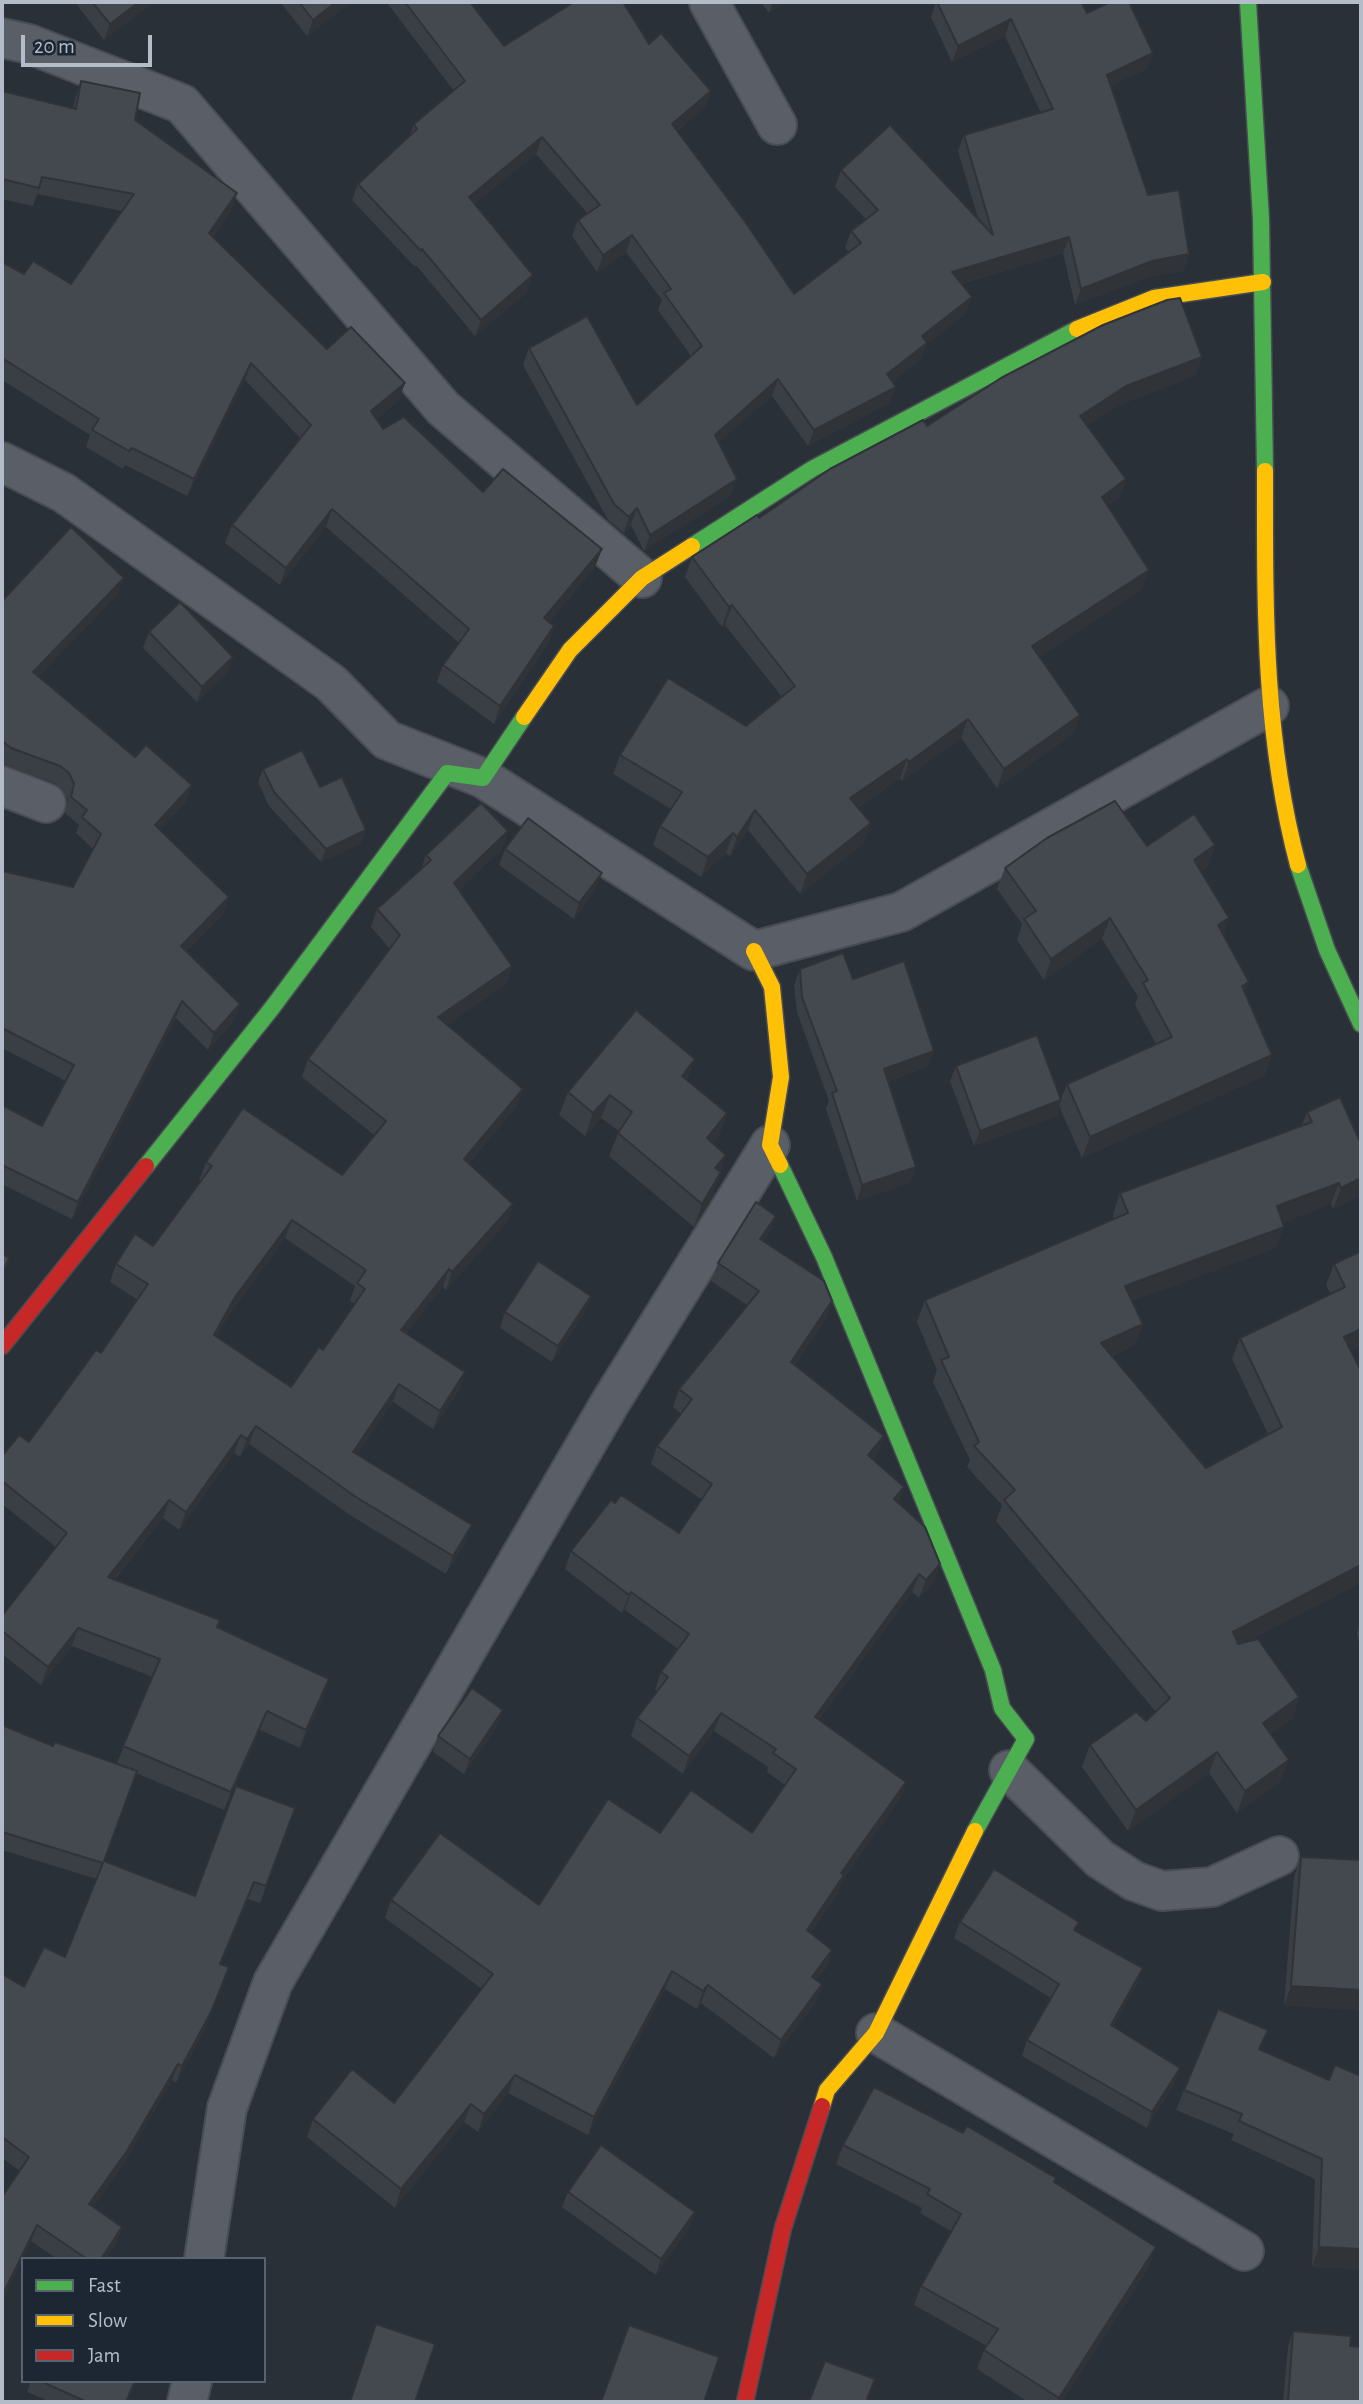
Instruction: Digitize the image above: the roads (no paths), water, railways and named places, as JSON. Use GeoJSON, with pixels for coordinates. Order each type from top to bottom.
{"type":"FeatureCollection","features":[{"type":"Feature","properties":{"kind":"street"},"geometry":{"type":"LineString","coordinates":[[709,2],[777,125]]}},
{"type":"Feature","properties":{"kind":"street"},"geometry":{"type":"LineString","coordinates":[[1248,2],[1256,100],[1264,282],[1269,706],[1280,791],[1310,899],[1339,981],[1361,1024]]}},
{"type":"Feature","properties":{"kind":"street"},"geometry":{"type":"LineString","coordinates":[[2,38],[29,44],[182,104],[443,408],[642,578]]}},
{"type":"Feature","properties":{"kind":"street"},"geometry":{"type":"LineString","coordinates":[[483,778],[570,650],[642,578],[812,469],[1087,324],[1154,298],[1264,282]]}},
{"type":"Feature","properties":{"kind":"street"},"geometry":{"type":"LineString","coordinates":[[2,462],[64,493],[331,683],[387,740],[483,778],[754,951],[772,987],[781,1077],[770,1145],[596,1427],[273,1982],[227,2108],[204,2257]]}},
{"type":"Feature","properties":{"kind":"street"},"geometry":{"type":"LineString","coordinates":[[754,951],[901,912],[1269,706]]}},
{"type":"Feature","properties":{"kind":"street"},"geometry":{"type":"LineString","coordinates":[[2,1346],[272,1008],[447,774],[483,778]]}},
{"type":"Feature","properties":{"kind":"street"},"geometry":{"type":"LineString","coordinates":[[2,786],[46,803]]}},
{"type":"Feature","properties":{"kind":"street"},"geometry":{"type":"LineString","coordinates":[[746,2402],[782,2228],[808,2139],[827,2090],[876,2033],[953,1870],[1026,1739],[1002,1708],[993,1670],[889,1410],[824,1257],[770,1145]]}},
{"type":"Feature","properties":{"kind":"street"},"geometry":{"type":"LineString","coordinates":[[1009,1770],[1100,1859],[1134,1881],[1163,1891],[1212,1887],[1279,1856]]}},
{"type":"Feature","properties":{"kind":"street"},"geometry":{"type":"LineString","coordinates":[[876,2033],[1244,2250]]}},
{"type":"Feature","properties":{"kind":"street"},"geometry":{"type":"LineString","coordinates":[[187,2402],[192,2383]]}}]}
